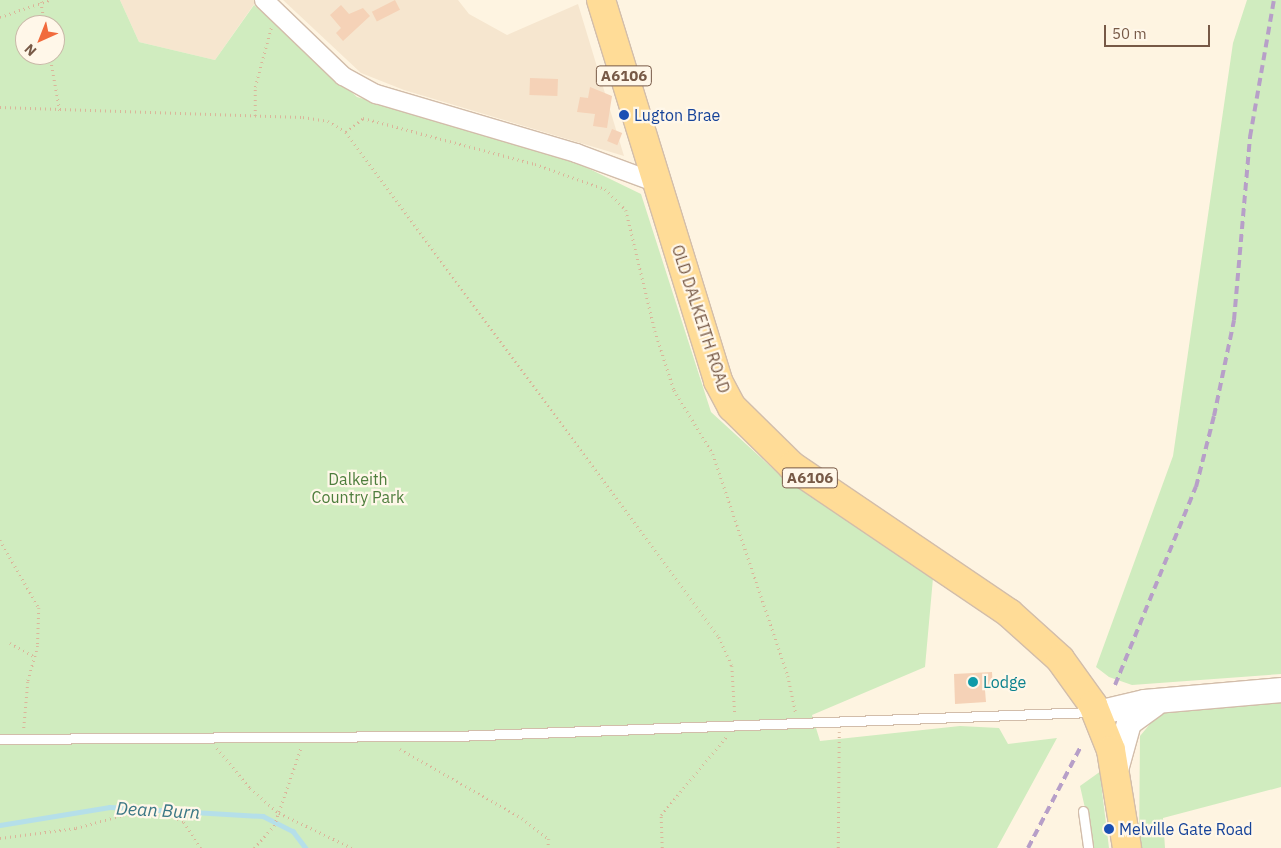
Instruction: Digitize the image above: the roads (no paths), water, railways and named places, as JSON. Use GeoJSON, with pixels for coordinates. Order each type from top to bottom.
{"type":"FeatureCollection","features":[{"type":"Feature","properties":{"kind":"main road","name":"OLD DALKEITH ROAD"},"geometry":{"type":"LineString","coordinates":[[601,0],[718,381],[738,416],[792,466],[1026,627],[1060,659],[1098,713]]}},
{"type":"Feature","properties":{"kind":"main road","name":"A6106"},"geometry":{"type":"LineString","coordinates":[[1098,713],[1116,770],[1127,848]]}},
{"type":"Feature","properties":{"kind":"street"},"geometry":{"type":"LineString","coordinates":[[264,0],[327,63],[370,91],[576,153],[657,183]]}},
{"type":"Feature","properties":{"kind":"street"},"geometry":{"type":"LineString","coordinates":[[1098,713],[1163,700],[1281,690]]}},
{"type":"Feature","properties":{"kind":"street"},"geometry":{"type":"LineString","coordinates":[[1116,770],[1130,723],[1163,700]]}},
{"type":"Feature","properties":{"kind":"lane"},"geometry":{"type":"LineString","coordinates":[[0,739],[210,739],[378,736],[839,723],[1075,709],[1098,713]]}},
{"type":"Feature","properties":{"kind":"lane"},"geometry":{"type":"LineString","coordinates":[[1083,811],[1088,848]]}},
{"type":"Feature","properties":{"kind":"waterway","name":"Dean Burn"},"geometry":{"type":"LineString","coordinates":[[0,825],[110,807],[263,816],[293,831],[306,848]]}},
{"type":"Feature","properties":{"kind":"railway"},"geometry":{"type":"LineString","coordinates":[[1115,685],[1196,487],[1214,416],[1234,320],[1250,137],[1274,0]]}},
{"type":"Feature","properties":{"kind":"railway"},"geometry":{"type":"LineString","coordinates":[[1028,848],[1080,748]]}},
{"type":"Feature","properties":{"kind":"place","name":"Lugton Brae"},"geometry":{"type":"Point","coordinates":[624,115]}},
{"type":"Feature","properties":{"kind":"place","name":"Lodge"},"geometry":{"type":"Point","coordinates":[973,682]}},
{"type":"Feature","properties":{"kind":"place","name":"Melville Gate Road"},"geometry":{"type":"Point","coordinates":[1109,829]}},
{"type":"Feature","properties":{"kind":"park label","name":"Dalkeith Country Park"},"geometry":{"type":"Point","coordinates":[358,488]}}]}
